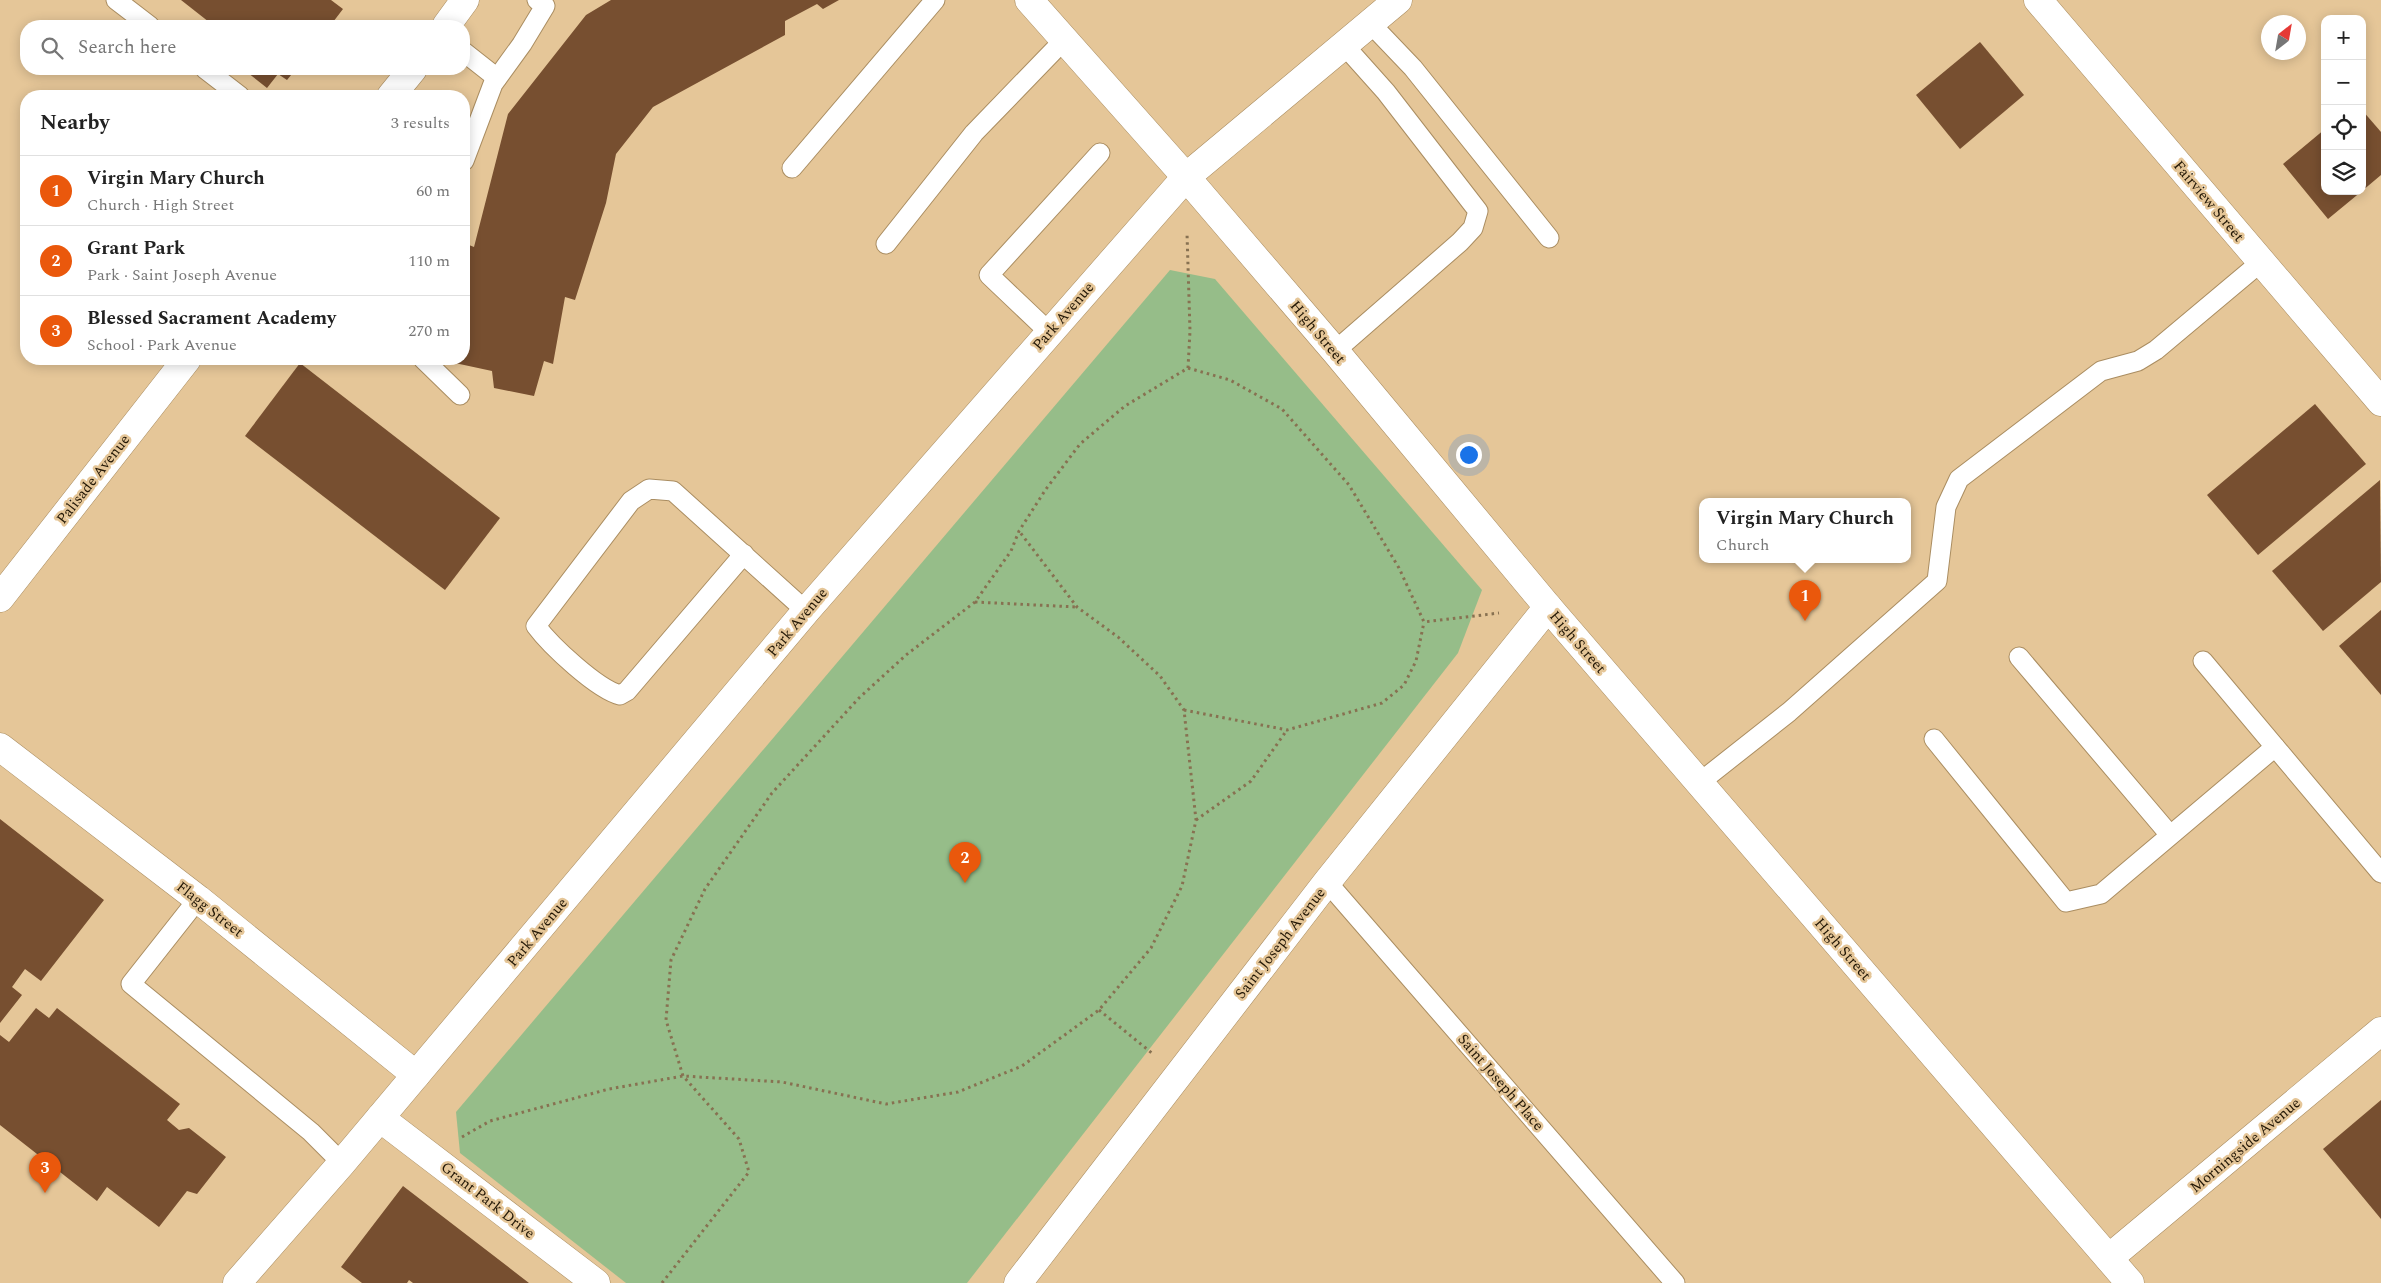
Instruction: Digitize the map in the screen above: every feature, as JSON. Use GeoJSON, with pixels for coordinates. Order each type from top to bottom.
{"type":"FeatureCollection","features":[{"type":"Feature","properties":{"kind":"street"},"geometry":{"type":"LineString","coordinates":[[451,20],[466,0]]}},
{"type":"Feature","properties":{"kind":"street","name":"High Street"},"geometry":{"type":"LineString","coordinates":[[1029,0],[1186,177],[1335,351],[1548,607],[2130,1283]]}},
{"type":"Feature","properties":{"kind":"street","name":"Park Avenue"},"geometry":{"type":"LineString","coordinates":[[237,1283],[342,1163],[806,611],[1186,177],[1398,0]]}},
{"type":"Feature","properties":{"kind":"street","name":"Fairview Street"},"geometry":{"type":"LineString","coordinates":[[2038,0],[2261,262],[2378,394]]}},
{"type":"Feature","properties":{"kind":"street"},"geometry":{"type":"LineString","coordinates":[[396,90],[408,75]]}},
{"type":"Feature","properties":{"kind":"street","name":"Palisade Avenue"},"geometry":{"type":"LineString","coordinates":[[0,598],[182,365]]}},
{"type":"Feature","properties":{"kind":"street","name":"Saint Joseph Avenue"},"geometry":{"type":"LineString","coordinates":[[1018,1283],[1327,882],[1548,607]]}},
{"type":"Feature","properties":{"kind":"street","name":"Flagg Street"},"geometry":{"type":"LineString","coordinates":[[0,747],[198,899],[416,1075]]}},
{"type":"Feature","properties":{"kind":"street","name":"Morningside Avenue"},"geometry":{"type":"LineString","coordinates":[[2109,1258],[2381,1031]]}},
{"type":"Feature","properties":{"kind":"street","name":"Grant Park Drive"},"geometry":{"type":"LineString","coordinates":[[380,1118],[596,1283]]}},
{"type":"Feature","properties":{"kind":"lane"},"geometry":{"type":"LineString","coordinates":[[116,0],[142,20]]}},
{"type":"Feature","properties":{"kind":"lane"},"geometry":{"type":"LineString","coordinates":[[792,168],[935,0]]}},
{"type":"Feature","properties":{"kind":"lane"},"geometry":{"type":"LineString","coordinates":[[470,146],[497,78],[522,44],[547,2]]}},
{"type":"Feature","properties":{"kind":"lane"},"geometry":{"type":"LineString","coordinates":[[1370,23],[1413,68],[1549,238]]}},
{"type":"Feature","properties":{"kind":"lane"},"geometry":{"type":"LineString","coordinates":[[886,244],[974,133],[1064,40]]}},
{"type":"Feature","properties":{"kind":"lane"},"geometry":{"type":"LineString","coordinates":[[1335,351],[1460,242],[1473,228],[1478,212],[1386,92],[1344,45]]}},
{"type":"Feature","properties":{"kind":"lane"},"geometry":{"type":"LineString","coordinates":[[470,57],[497,78]]}},
{"type":"Feature","properties":{"kind":"lane"},"geometry":{"type":"LineString","coordinates":[[213,75],[232,90]]}},
{"type":"Feature","properties":{"kind":"lane"},"geometry":{"type":"LineString","coordinates":[[1049,332],[989,275],[1100,153]]}},
{"type":"Feature","properties":{"kind":"lane"},"geometry":{"type":"LineString","coordinates":[[1700,783],[1789,712],[1937,581],[1946,507],[1959,479],[2101,371],[2138,361],[2156,350],[2261,262]]}},
{"type":"Feature","properties":{"kind":"lane"},"geometry":{"type":"LineString","coordinates":[[429,365],[460,395]]}},
{"type":"Feature","properties":{"kind":"lane"},"geometry":{"type":"LineString","coordinates":[[744,554],[627,691],[620,694],[610,692],[571,661],[548,642],[536,626],[631,500],[649,489],[673,491],[744,554],[806,611]]}},
{"type":"Feature","properties":{"kind":"lane"},"geometry":{"type":"LineString","coordinates":[[2019,657],[2170,835]]}},
{"type":"Feature","properties":{"kind":"lane"},"geometry":{"type":"LineString","coordinates":[[2203,661],[2381,873]]}},
{"type":"Feature","properties":{"kind":"lane"},"geometry":{"type":"LineString","coordinates":[[1934,739],[2066,902],[2101,894],[2275,747]]}},
{"type":"Feature","properties":{"kind":"lane","name":"Saint Joseph Place"},"geometry":{"type":"LineString","coordinates":[[1327,882],[1675,1283]]}},
{"type":"Feature","properties":{"kind":"lane"},"geometry":{"type":"LineString","coordinates":[[198,899],[131,984],[311,1132],[342,1163]]}},
{"type":"Feature","properties":{"kind":"path"},"geometry":{"type":"LineString","coordinates":[[1186,177],[1190,331],[1188,368]]}},
{"type":"Feature","properties":{"kind":"path"},"geometry":{"type":"LineString","coordinates":[[662,1283],[749,1172],[739,1139],[683,1076],[666,1020],[671,960],[705,889],[772,793],[859,698],[906,655],[975,602],[1010,551],[1046,489],[1080,444],[1125,406],[1188,368],[1230,380],[1282,409],[1349,485],[1399,568],[1424,622],[1416,661],[1404,685],[1382,703],[1287,730],[1184,710]]}},
{"type":"Feature","properties":{"kind":"path"},"geometry":{"type":"LineString","coordinates":[[430,1155],[490,1121],[609,1089],[683,1076],[782,1082],[886,1104],[958,1092],[1022,1066],[1099,1010],[1151,948],[1182,886],[1196,820],[1184,710],[1160,676],[1118,637],[1077,607],[1020,531]]}},
{"type":"Feature","properties":{"kind":"path"},"geometry":{"type":"LineString","coordinates":[[975,602],[1077,607]]}},
{"type":"Feature","properties":{"kind":"path"},"geometry":{"type":"LineString","coordinates":[[1424,622],[1548,607]]}},
{"type":"Feature","properties":{"kind":"path"},"geometry":{"type":"LineString","coordinates":[[1196,820],[1251,781],[1287,730]]}},
{"type":"Feature","properties":{"kind":"path"},"geometry":{"type":"LineString","coordinates":[[1099,1010],[1179,1075]]}},
{"type":"Feature","properties":{"kind":"green space"},"geometry":{"type":"Polygon","coordinates":[[[1170,270],[1215,279],[1482,590],[1458,653],[967,1283],[626,1283],[460,1153],[456,1112],[1170,270]]]}},
{"type":"Feature","properties":{"kind":"building"},"geometry":{"type":"Polygon","coordinates":[[[181,0],[331,0],[343,9],[335,20],[206,20],[181,0]]]}},
{"type":"Feature","properties":{"kind":"building"},"geometry":{"type":"Polygon","coordinates":[[[611,0],[839,0],[823,9],[817,4],[785,21],[785,35],[653,107],[616,154],[606,203],[575,300],[565,297],[553,364],[544,361],[534,396],[494,388],[492,371],[464,365],[470,365],[470,245],[474,247],[508,114],[586,15],[611,0]]]}},
{"type":"Feature","properties":{"kind":"building"},"geometry":{"type":"Polygon","coordinates":[[[1980,42],[2024,95],[1960,149],[1916,95],[1980,42]]]}},
{"type":"Feature","properties":{"kind":"building"},"geometry":{"type":"Polygon","coordinates":[[[251,75],[277,75],[267,88],[251,75]]]}},
{"type":"Feature","properties":{"kind":"building"},"geometry":{"type":"Polygon","coordinates":[[[280,75],[291,75],[287,80],[280,75]]]}},
{"type":"Feature","properties":{"kind":"building"},"geometry":{"type":"Polygon","coordinates":[[[2366,115],[2381,132],[2381,175],[2366,188],[2366,115]]]}},
{"type":"Feature","properties":{"kind":"building"},"geometry":{"type":"Polygon","coordinates":[[[2321,132],[2321,195],[2357,195],[2328,219],[2283,164],[2321,132]]]}},
{"type":"Feature","properties":{"kind":"building"},"geometry":{"type":"Polygon","coordinates":[[[298,365],[303,365],[500,518],[445,590],[245,436],[298,365]]]}},
{"type":"Feature","properties":{"kind":"building"},"geometry":{"type":"Polygon","coordinates":[[[2315,404],[2366,464],[2258,555],[2207,495],[2315,404]]]}},
{"type":"Feature","properties":{"kind":"building"},"geometry":{"type":"Polygon","coordinates":[[[2380,480],[2381,582],[2323,631],[2272,571],[2380,480]]]}},
{"type":"Feature","properties":{"kind":"building"},"geometry":{"type":"Polygon","coordinates":[[[2381,610],[2381,695],[2339,646],[2381,610]]]}},
{"type":"Feature","properties":{"kind":"building"},"geometry":{"type":"Polygon","coordinates":[[[0,819],[104,900],[41,981],[25,969],[12,987],[22,995],[0,1023],[0,819]]]}},
{"type":"Feature","properties":{"kind":"building"},"geometry":{"type":"Polygon","coordinates":[[[36,1008],[49,1018],[57,1008],[180,1104],[167,1120],[179,1130],[189,1128],[226,1157],[197,1194],[187,1191],[159,1227],[107,1187],[97,1201],[0,1125],[0,1035],[9,1042],[36,1008]]]}},
{"type":"Feature","properties":{"kind":"building"},"geometry":{"type":"Polygon","coordinates":[[[2381,1100],[2381,1219],[2323,1149],[2381,1100]]]}},
{"type":"Feature","properties":{"kind":"building"},"geometry":{"type":"Polygon","coordinates":[[[403,1186],[529,1283],[413,1283],[409,1280],[407,1283],[362,1283],[341,1267],[403,1186]]]}},
{"type":"Feature","properties":{"kind":"place","name":"Virgin Mary Church"},"geometry":{"type":"Point","coordinates":[1805,621]}},
{"type":"Feature","properties":{"kind":"place","name":"Grant Park"},"geometry":{"type":"Point","coordinates":[965,883]}},
{"type":"Feature","properties":{"kind":"place","name":"Blessed Sacrament Academy"},"geometry":{"type":"Point","coordinates":[45,1193]}}]}
